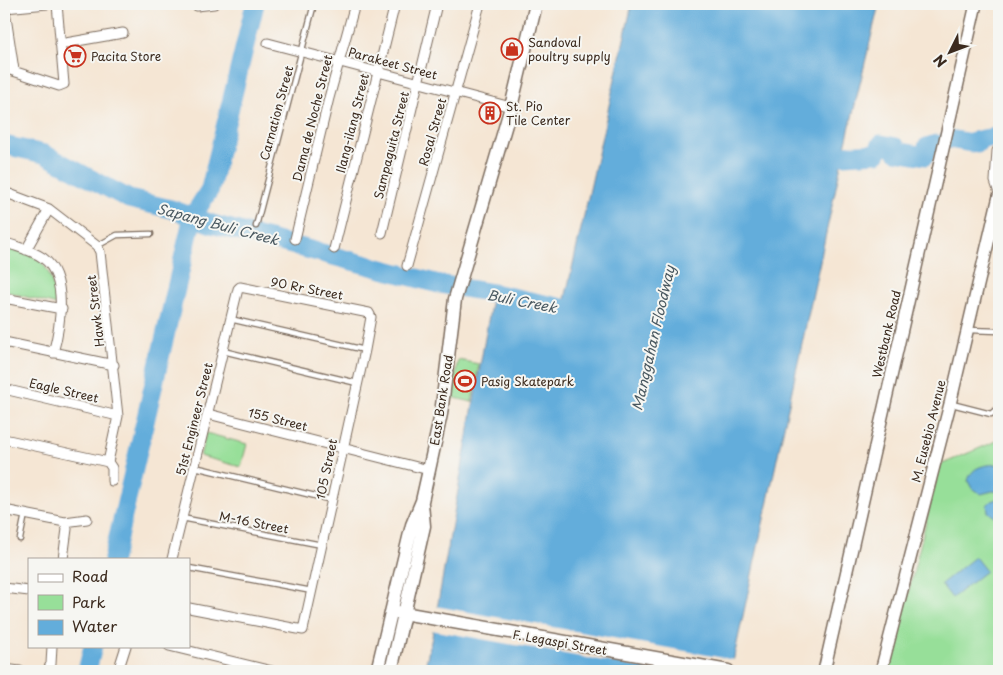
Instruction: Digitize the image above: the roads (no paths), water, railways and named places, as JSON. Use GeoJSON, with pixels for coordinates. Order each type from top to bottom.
{"type":"FeatureCollection","features":[{"type":"Feature","properties":{"kind":"main road","name":"East Bank Road"},"geometry":{"type":"LineString","coordinates":[[391,671],[412,525],[422,501],[441,414],[455,299],[511,107],[536,4]]}},
{"type":"Feature","properties":{"kind":"main road","name":"East Bank Road"},"geometry":{"type":"LineString","coordinates":[[377,671],[398,613]]}},
{"type":"Feature","properties":{"kind":"main road","name":"F. Legaspi Street"},"geometry":{"type":"LineString","coordinates":[[398,613],[728,671]]}},
{"type":"Feature","properties":{"kind":"street"},"geometry":{"type":"LineString","coordinates":[[14,70],[5,6],[47,4]]}},
{"type":"Feature","properties":{"kind":"street"},"geometry":{"type":"LineString","coordinates":[[4,68],[59,86],[64,84],[57,4]]}},
{"type":"Feature","properties":{"kind":"street"},"geometry":{"type":"LineString","coordinates":[[196,4],[197,6],[214,4]]}},
{"type":"Feature","properties":{"kind":"street","name":"Dama de Noche Street"},"geometry":{"type":"LineString","coordinates":[[295,239],[355,4]]}},
{"type":"Feature","properties":{"kind":"street","name":"Ilang-ilang Street"},"geometry":{"type":"LineString","coordinates":[[334,249],[396,4]]}},
{"type":"Feature","properties":{"kind":"street","name":"Sampaguita Street"},"geometry":{"type":"LineString","coordinates":[[382,233],[437,4]]}},
{"type":"Feature","properties":{"kind":"street","name":"Rosal Street"},"geometry":{"type":"LineString","coordinates":[[407,266],[480,4]]}},
{"type":"Feature","properties":{"kind":"street","name":"Westbank Road"},"geometry":{"type":"LineString","coordinates":[[824,671],[976,4]]}},
{"type":"Feature","properties":{"kind":"street"},"geometry":{"type":"LineString","coordinates":[[60,44],[123,33]]}},
{"type":"Feature","properties":{"kind":"street","name":"Parakeet Street"},"geometry":{"type":"LineString","coordinates":[[268,43],[511,107]]}},
{"type":"Feature","properties":{"kind":"street"},"geometry":{"type":"LineString","coordinates":[[999,148],[997,151],[995,181],[999,195]]}},
{"type":"Feature","properties":{"kind":"street"},"geometry":{"type":"LineString","coordinates":[[4,192],[49,209],[97,246]]}},
{"type":"Feature","properties":{"kind":"street","name":"M. Eusebio Avenue"},"geometry":{"type":"LineString","coordinates":[[881,671],[995,228],[999,195]]}},
{"type":"Feature","properties":{"kind":"street"},"geometry":{"type":"LineString","coordinates":[[26,250],[49,209]]}},
{"type":"Feature","properties":{"kind":"street"},"geometry":{"type":"LineString","coordinates":[[4,242],[44,258],[54,272],[62,309],[53,354]]}},
{"type":"Feature","properties":{"kind":"street","name":"Hawk Street"},"geometry":{"type":"LineString","coordinates":[[97,246],[100,252],[118,416],[108,462],[112,468],[112,481]]}},
{"type":"Feature","properties":{"kind":"street","name":"90 Rr Street"},"geometry":{"type":"LineString","coordinates":[[240,287],[369,313]]}},
{"type":"Feature","properties":{"kind":"street","name":"51st Engineer Street"},"geometry":{"type":"LineString","coordinates":[[172,558],[236,291],[240,287]]}},
{"type":"Feature","properties":{"kind":"street"},"geometry":{"type":"LineString","coordinates":[[4,298],[62,309]]}},
{"type":"Feature","properties":{"kind":"street","name":"105 Street"},"geometry":{"type":"LineString","coordinates":[[190,608],[303,630],[365,350],[371,317],[369,313]]}},
{"type":"Feature","properties":{"kind":"street"},"geometry":{"type":"LineString","coordinates":[[4,342],[114,366]]}},
{"type":"Feature","properties":{"kind":"street","name":"Eagle Street"},"geometry":{"type":"LineString","coordinates":[[4,389],[118,416]]}},
{"type":"Feature","properties":{"kind":"street","name":"155 Street"},"geometry":{"type":"LineString","coordinates":[[208,414],[429,470]]}},
{"type":"Feature","properties":{"kind":"street"},"geometry":{"type":"LineString","coordinates":[[4,439],[108,462]]}},
{"type":"Feature","properties":{"kind":"street"},"geometry":{"type":"LineString","coordinates":[[4,510],[66,522],[87,519]]}},
{"type":"Feature","properties":{"kind":"street"},"geometry":{"type":"LineString","coordinates":[[63,558],[67,529],[66,522]]}},
{"type":"Feature","properties":{"kind":"street"},"geometry":{"type":"LineString","coordinates":[[4,588],[28,591]]}},
{"type":"Feature","properties":{"kind":"street"},"geometry":{"type":"LineString","coordinates":[[47,671],[51,664],[52,648]]}},
{"type":"Feature","properties":{"kind":"street"},"geometry":{"type":"LineString","coordinates":[[118,671],[125,648]]}},
{"type":"Feature","properties":{"kind":"street"},"geometry":{"type":"LineString","coordinates":[[177,648],[272,671]]}},
{"type":"Feature","properties":{"kind":"street"},"geometry":{"type":"LineString","coordinates":[[4,669],[20,671]]}},
{"type":"Feature","properties":{"kind":"lane","name":"Carnation Street"},"geometry":{"type":"LineString","coordinates":[[256,226],[314,4]]}},
{"type":"Feature","properties":{"kind":"lane"},"geometry":{"type":"LineString","coordinates":[[97,246],[117,235],[151,234]]}},
{"type":"Feature","properties":{"kind":"lane"},"geometry":{"type":"LineString","coordinates":[[230,319],[365,350]]}},
{"type":"Feature","properties":{"kind":"lane"},"geometry":{"type":"LineString","coordinates":[[968,330],[999,331]]}},
{"type":"Feature","properties":{"kind":"lane"},"geometry":{"type":"LineString","coordinates":[[223,351],[357,383]]}},
{"type":"Feature","properties":{"kind":"lane"},"geometry":{"type":"LineString","coordinates":[[950,404],[991,414],[999,407]]}},
{"type":"Feature","properties":{"kind":"lane"},"geometry":{"type":"LineString","coordinates":[[195,467],[332,500]]}},
{"type":"Feature","properties":{"kind":"lane"},"geometry":{"type":"LineString","coordinates":[[20,539],[25,513]]}},
{"type":"Feature","properties":{"kind":"lane","name":"M-16 Street"},"geometry":{"type":"LineString","coordinates":[[182,518],[322,545]]}},
{"type":"Feature","properties":{"kind":"lane"},"geometry":{"type":"LineString","coordinates":[[190,568],[312,591]]}},
{"type":"Feature","properties":{"kind":"water"},"geometry":{"type":"Polygon","coordinates":[[[632,4],[879,4],[843,155],[731,671],[424,671],[432,637],[493,293],[563,308],[632,4]]]}},
{"type":"Feature","properties":{"kind":"water"},"geometry":{"type":"Polygon","coordinates":[[[999,464],[999,492],[993,491],[981,494],[971,487],[968,481],[976,469],[999,464]]]}},
{"type":"Feature","properties":{"kind":"water"},"geometry":{"type":"Polygon","coordinates":[[[997,499],[999,500],[999,520],[988,512],[987,505],[997,499]]]}},
{"type":"Feature","properties":{"kind":"water"},"geometry":{"type":"Polygon","coordinates":[[[975,557],[986,571],[952,598],[941,584],[975,557]]]}},
{"type":"Feature","properties":{"kind":"waterway"},"geometry":{"type":"LineString","coordinates":[[113,558],[193,216],[210,189],[255,4]]}},
{"type":"Feature","properties":{"kind":"waterway"},"geometry":{"type":"LineString","coordinates":[[949,139],[977,144],[978,140],[999,136]]}},
{"type":"Feature","properties":{"kind":"waterway"},"geometry":{"type":"LineString","coordinates":[[843,155],[877,153],[881,144],[896,147],[896,151],[925,156],[927,147],[936,144]]}},
{"type":"Feature","properties":{"kind":"waterway","name":"Sapang Buli Creek"},"geometry":{"type":"LineString","coordinates":[[4,145],[44,154],[129,199],[171,209],[212,224],[439,284],[563,308],[582,322]]}},
{"type":"Feature","properties":{"kind":"waterway"},"geometry":{"type":"LineString","coordinates":[[87,671],[93,648]]}},
{"type":"Feature","properties":{"kind":"place","name":"Sandoval poultry supply"},"geometry":{"type":"Point","coordinates":[512,49]}},
{"type":"Feature","properties":{"kind":"place","name":"Pacita Store"},"geometry":{"type":"Point","coordinates":[75,56]}},
{"type":"Feature","properties":{"kind":"place","name":"St. Pio Tile Center"},"geometry":{"type":"Point","coordinates":[490,113]}},
{"type":"Feature","properties":{"kind":"place","name":"Pasig Skatepark"},"geometry":{"type":"Point","coordinates":[465,381]}},
{"type":"Feature","properties":{"kind":"water label","name":"Buli Creek"},"geometry":{"type":"Point","coordinates":[522,301]}},
{"type":"Feature","properties":{"kind":"water label","name":"Manggahan Floodway"},"geometry":{"type":"Point","coordinates":[653,338]}}]}
